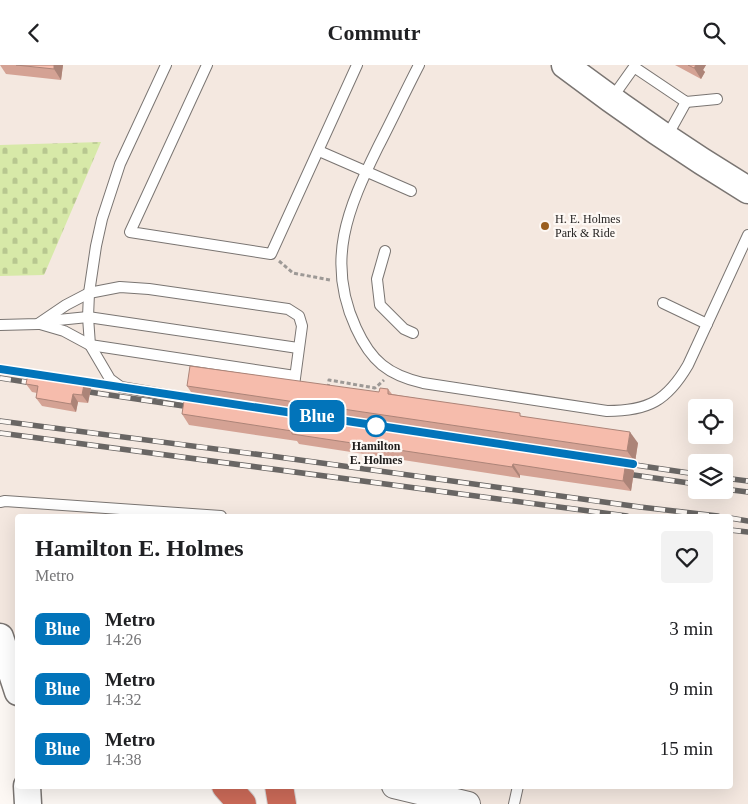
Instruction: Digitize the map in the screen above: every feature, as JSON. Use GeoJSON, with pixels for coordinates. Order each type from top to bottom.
{"type":"FeatureCollection","features":[{"type":"Feature","properties":{"kind":"highway"},"geometry":{"type":"LineString","coordinates":[[229,789],[242,804]]}},
{"type":"Feature","properties":{"kind":"highway"},"geometry":{"type":"LineString","coordinates":[[248,789],[251,804]]}},
{"type":"Feature","properties":{"kind":"highway"},"geometry":{"type":"LineString","coordinates":[[279,789],[282,804]]}},
{"type":"Feature","properties":{"kind":"main road"},"geometry":{"type":"LineString","coordinates":[[565,65],[666,138],[748,189]]}},
{"type":"Feature","properties":{"kind":"main road"},"geometry":{"type":"LineString","coordinates":[[0,637],[15,683]]}},
{"type":"Feature","properties":{"kind":"street"},"geometry":{"type":"LineString","coordinates":[[406,789],[468,804]]}},
{"type":"Feature","properties":{"kind":"lane"},"geometry":{"type":"LineString","coordinates":[[166,65],[120,164],[102,219],[89,293],[90,345],[110,379],[121,387],[204,401]]}},
{"type":"Feature","properties":{"kind":"lane"},"geometry":{"type":"LineString","coordinates":[[206,65],[130,232],[271,254],[357,65]]}},
{"type":"Feature","properties":{"kind":"lane"},"geometry":{"type":"LineString","coordinates":[[419,65],[354,200],[346,224],[342,249],[343,283],[352,319],[362,343],[376,360],[391,373],[423,383],[607,411],[629,411],[648,405],[665,396],[679,381],[748,235]]}},
{"type":"Feature","properties":{"kind":"lane"},"geometry":{"type":"LineString","coordinates":[[611,99],[634,67],[686,102],[717,99]]}},
{"type":"Feature","properties":{"kind":"lane"},"geometry":{"type":"LineString","coordinates":[[666,138],[686,102]]}},
{"type":"Feature","properties":{"kind":"lane"},"geometry":{"type":"LineString","coordinates":[[319,151],[411,191]]}},
{"type":"Feature","properties":{"kind":"lane"},"geometry":{"type":"LineString","coordinates":[[385,251],[377,279],[380,305],[404,329],[412,333]]}},
{"type":"Feature","properties":{"kind":"lane"},"geometry":{"type":"LineString","coordinates":[[38,323],[89,293],[120,287],[149,289],[288,309],[299,317],[302,326],[291,407]]}},
{"type":"Feature","properties":{"kind":"lane"},"geometry":{"type":"LineString","coordinates":[[663,303],[707,324]]}},
{"type":"Feature","properties":{"kind":"lane"},"geometry":{"type":"LineString","coordinates":[[0,325],[88,317],[298,348]]}},
{"type":"Feature","properties":{"kind":"lane"},"geometry":{"type":"LineString","coordinates":[[38,323],[64,331],[90,345],[295,376]]}},
{"type":"Feature","properties":{"kind":"lane"},"geometry":{"type":"LineString","coordinates":[[0,502],[192,514]]}},
{"type":"Feature","properties":{"kind":"lane"},"geometry":{"type":"LineString","coordinates":[[514,804],[517,789]]}},
{"type":"Feature","properties":{"kind":"path"},"geometry":{"type":"LineString","coordinates":[[271,254],[293,273],[343,283]]}},
{"type":"Feature","properties":{"kind":"path"},"geometry":{"type":"LineString","coordinates":[[327,394],[329,380],[375,388],[391,373]]}},
{"type":"Feature","properties":{"kind":"shaded area"},"geometry":{"type":"Polygon","coordinates":[[[0,65],[748,65],[748,804],[444,804],[380,789],[733,789],[733,514],[15,514],[15,688],[0,686],[0,65]]]}},
{"type":"Feature","properties":{"kind":"green space"},"geometry":{"type":"Polygon","coordinates":[[[101,142],[44,275],[0,276],[0,145],[101,142]]]}},
{"type":"Feature","properties":{"kind":"building"},"geometry":{"type":"Polygon","coordinates":[[[16,65],[54,65],[54,69],[16,65]]]}},
{"type":"Feature","properties":{"kind":"building"},"geometry":{"type":"Polygon","coordinates":[[[190,366],[379,392],[380,388],[388,389],[388,394],[520,413],[520,416],[630,432],[627,451],[187,386],[190,366]]]}},
{"type":"Feature","properties":{"kind":"building"},"geometry":{"type":"Polygon","coordinates":[[[29,369],[85,379],[82,395],[73,394],[71,404],[36,398],[38,386],[26,384],[29,369]]]}},
{"type":"Feature","properties":{"kind":"building"},"geometry":{"type":"Polygon","coordinates":[[[185,394],[626,461],[623,481],[513,464],[512,467],[292,434],[292,431],[182,414],[185,394]]]}},
{"type":"Feature","properties":{"kind":"railway"},"geometry":{"type":"LineString","coordinates":[[0,368],[42,375]]}},
{"type":"Feature","properties":{"kind":"railway"},"geometry":{"type":"LineString","coordinates":[[0,378],[39,384]]}},
{"type":"Feature","properties":{"kind":"railway"},"geometry":{"type":"LineString","coordinates":[[72,379],[198,397]]}},
{"type":"Feature","properties":{"kind":"railway"},"geometry":{"type":"LineString","coordinates":[[76,390],[197,408]]}},
{"type":"Feature","properties":{"kind":"railway"},"geometry":{"type":"LineString","coordinates":[[0,421],[701,514]]}},
{"type":"Feature","properties":{"kind":"railway"},"geometry":{"type":"LineString","coordinates":[[0,433],[612,514]]}},
{"type":"Feature","properties":{"kind":"railway"},"geometry":{"type":"LineString","coordinates":[[615,462],[688,473]]}},
{"type":"Feature","properties":{"kind":"railway"},"geometry":{"type":"LineString","coordinates":[[620,473],[688,483]]}},
{"type":"Feature","properties":{"kind":"railway"},"geometry":{"type":"LineString","coordinates":[[733,479],[748,481]]}},
{"type":"Feature","properties":{"kind":"railway"},"geometry":{"type":"LineString","coordinates":[[733,490],[748,492]]}},
{"type":"Feature","properties":{"kind":"railway"},"geometry":{"type":"LineString","coordinates":[[733,518],[748,521]]}},
{"type":"Feature","properties":{"kind":"railway"},"geometry":{"type":"LineString","coordinates":[[733,530],[748,532]]}},
{"type":"Feature","properties":{"kind":"metro line","name":"Blue"},"geometry":{"type":"LineString","coordinates":[[0,369],[633,464]]}},
{"type":"Feature","properties":{"kind":"place","name":"H. E. Holmes Park & Ride"},"geometry":{"type":"Point","coordinates":[545,226]}},
{"type":"Feature","properties":{"kind":"place","name":"Hamilton E. Holmes"},"geometry":{"type":"Point","coordinates":[376,426]}}]}
